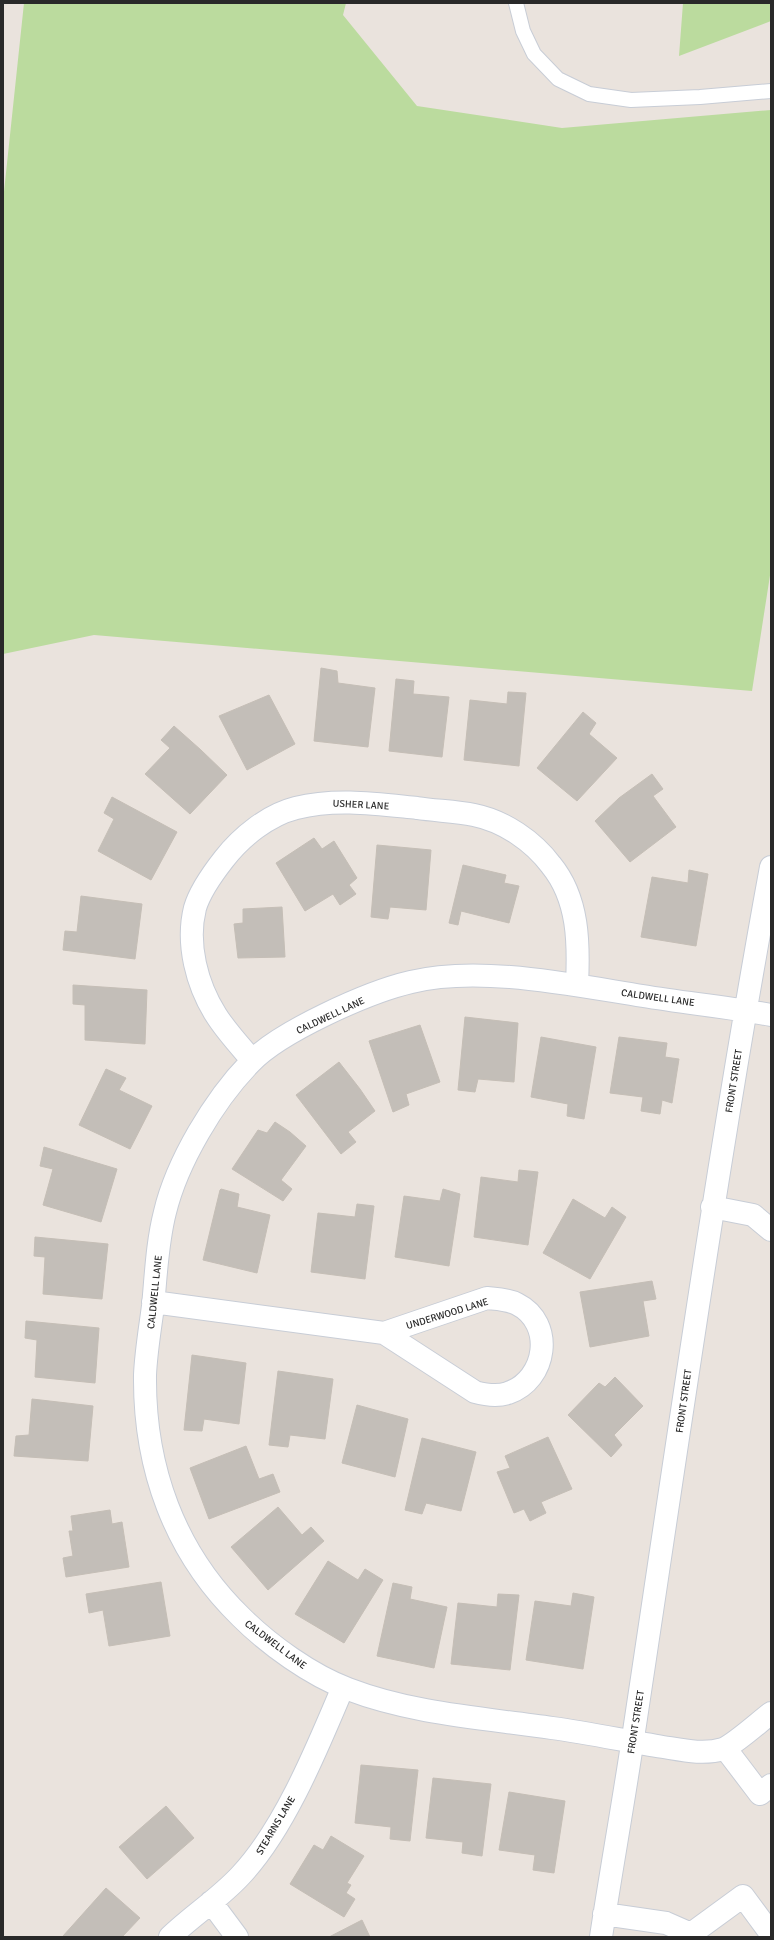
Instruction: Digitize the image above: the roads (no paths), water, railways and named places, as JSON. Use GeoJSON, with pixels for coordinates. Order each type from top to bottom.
{"type":"FeatureCollection","features":[{"type":"Feature","properties":{"kind":"street","name":"USHER LANE"},"geometry":{"type":"LineString","coordinates":[[252,1060],[216,1015],[200,981],[192,945],[195,908],[212,874],[233,847],[266,821],[294,808],[329,802],[374,803],[475,815],[504,827],[530,842],[552,865],[566,889],[575,918],[579,944],[577,985]]}},
{"type":"Feature","properties":{"kind":"street","name":"FRONT STREET"},"geometry":{"type":"LineString","coordinates":[[600,1937],[632,1742],[712,1207],[744,1010],[771,867]]}},
{"type":"Feature","properties":{"kind":"street","name":"CALDWELL LANE"},"geometry":{"type":"LineString","coordinates":[[725,1748],[695,1752],[561,1729],[396,1704],[343,1687],[311,1670],[244,1620],[219,1594],[194,1558],[174,1523],[160,1487],[150,1449],[146,1409],[145,1370],[158,1251],[165,1210],[180,1170],[198,1133],[220,1101],[252,1060],[283,1038],[311,1022],[360,999],[410,982],[453,975],[504,977],[577,985],[771,1015]]}},
{"type":"Feature","properties":{"kind":"street"},"geometry":{"type":"LineString","coordinates":[[712,1207],[753,1215],[771,1230]]}},
{"type":"Feature","properties":{"kind":"street","name":"UNDERWOOD LANE"},"geometry":{"type":"LineString","coordinates":[[153,1302],[384,1333],[475,1392],[491,1396],[508,1393],[522,1386],[534,1374],[541,1359],[543,1343],[538,1327],[530,1314],[517,1304],[503,1299],[487,1298],[384,1333]]}},
{"type":"Feature","properties":{"kind":"street","name":"STEARNS LANE"},"geometry":{"type":"LineString","coordinates":[[170,1937],[241,1875],[266,1841],[286,1808],[317,1748],[343,1687]]}},
{"type":"Feature","properties":{"kind":"street"},"geometry":{"type":"LineString","coordinates":[[771,1713],[725,1748],[760,1794],[771,1785]]}},
{"type":"Feature","properties":{"kind":"street"},"geometry":{"type":"LineString","coordinates":[[604,1914],[666,1923],[692,1935],[743,1896],[771,1934]]}},
{"type":"Feature","properties":{"kind":"street"},"geometry":{"type":"LineString","coordinates":[[211,1902],[237,1937]]}},
{"type":"Feature","properties":{"kind":"lane"},"geometry":{"type":"LineString","coordinates":[[516,3],[523,31],[534,54],[558,79],[589,94],[631,100],[700,97],[771,91]]}}]}
